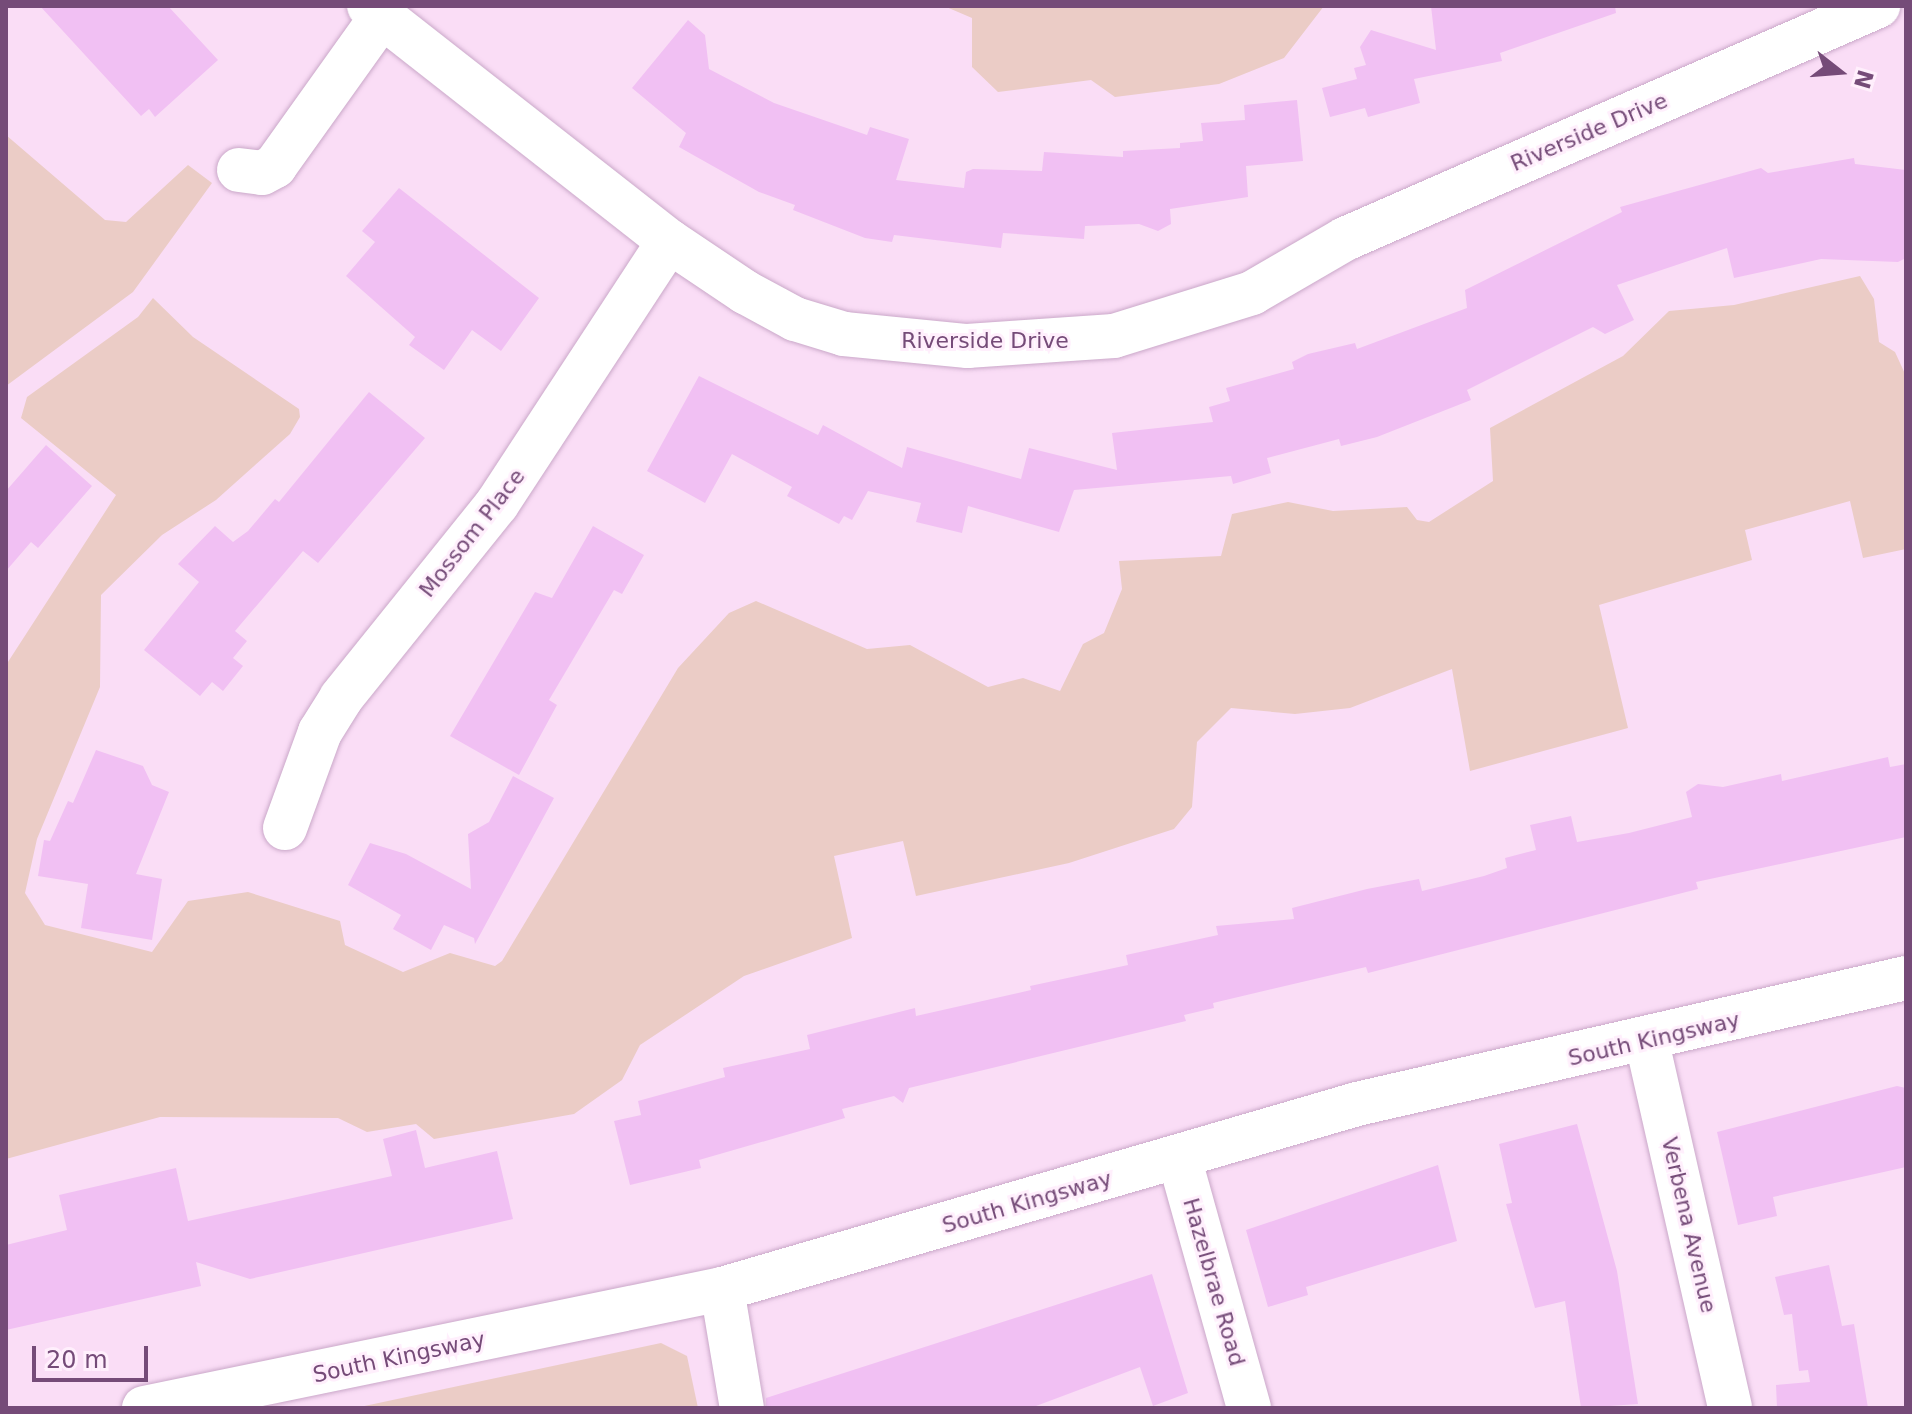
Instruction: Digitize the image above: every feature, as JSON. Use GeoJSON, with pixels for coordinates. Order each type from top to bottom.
{"type":"FeatureCollection","features":[{"type":"Feature","properties":{"kind":"street","name":"Riverside Drive"},"geometry":{"type":"LineString","coordinates":[[375,11],[669,241],[745,292],[795,319],[844,334],[967,346],[1114,336],[1252,293],[1345,239],[1878,6]]}},
{"type":"Feature","properties":{"kind":"street"},"geometry":{"type":"LineString","coordinates":[[239,170],[262,173],[275,166],[375,11]]}},
{"type":"Feature","properties":{"kind":"street","name":"Mossom Place"},"geometry":{"type":"LineString","coordinates":[[285,828],[320,732],[341,698],[497,504],[669,241]]}},
{"type":"Feature","properties":{"kind":"street","name":"South Kingsway"},"geometry":{"type":"LineString","coordinates":[[144,1408],[232,1400],[722,1289],[1357,1104],[1647,1042],[1906,978]]}},
{"type":"Feature","properties":{"kind":"street","name":"Verbena Avenue"},"geometry":{"type":"LineString","coordinates":[[1647,1042],[1730,1408]]}},
{"type":"Feature","properties":{"kind":"street","name":"Hazelbrae Road"},"geometry":{"type":"LineString","coordinates":[[1179,1157],[1249,1408]]}},
{"type":"Feature","properties":{"kind":"street"},"geometry":{"type":"LineString","coordinates":[[722,1289],[742,1408]]}},
{"type":"Feature","properties":{"kind":"shaded area"},"geometry":{"type":"Polygon","coordinates":[[[6,6],[1906,6],[1906,1408],[6,1408],[6,6]]]}},
{"type":"Feature","properties":{"kind":"shaded area"},"geometry":{"type":"Polygon","coordinates":[[[944,6],[1324,6],[1284,58],[1219,84],[1115,97],[1091,80],[998,92],[972,67],[972,18],[944,6]]]}},
{"type":"Feature","properties":{"kind":"shaded area"},"geometry":{"type":"Polygon","coordinates":[[[6,135],[105,220],[126,222],[188,165],[212,183],[133,292],[6,386],[6,135]]]}},
{"type":"Feature","properties":{"kind":"shaded area"},"geometry":{"type":"Polygon","coordinates":[[[1860,276],[1874,299],[1879,342],[1895,352],[1906,376],[1906,549],[1863,558],[1850,501],[1745,530],[1752,560],[1599,605],[1628,728],[1470,771],[1452,669],[1350,708],[1295,714],[1231,708],[1197,742],[1192,807],[1174,829],[1069,863],[916,896],[903,841],[834,856],[852,938],[744,976],[640,1045],[622,1080],[574,1114],[434,1139],[416,1124],[367,1132],[338,1118],[160,1117],[6,1159],[6,665],[116,495],[21,418],[27,397],[138,317],[153,298],[193,337],[299,409],[300,417],[290,434],[216,500],[162,535],[101,595],[100,687],[37,839],[25,893],[45,925],[152,952],[188,901],[248,892],[340,921],[345,945],[403,972],[450,953],[495,966],[502,961],[678,668],[729,613],[756,601],[867,649],[910,645],[988,687],[1023,678],[1060,691],[1083,644],[1104,633],[1122,589],[1119,561],[1221,556],[1232,514],[1288,502],[1333,511],[1407,507],[1417,520],[1429,522],[1493,481],[1490,428],[1623,356],[1669,311],[1734,305],[1860,276]]]}},
{"type":"Feature","properties":{"kind":"shaded area"},"geometry":{"type":"Polygon","coordinates":[[[661,1343],[687,1356],[698,1408],[355,1408],[661,1343]]]}},
{"type":"Feature","properties":{"kind":"building"},"geometry":{"type":"Polygon","coordinates":[[[40,6],[168,6],[218,60],[155,117],[149,109],[141,116],[40,6]]]}},
{"type":"Feature","properties":{"kind":"building"},"geometry":{"type":"Polygon","coordinates":[[[1431,6],[1615,6],[1616,13],[1500,53],[1502,61],[1414,79],[1420,103],[1368,117],[1365,108],[1330,117],[1322,88],[1357,79],[1354,68],[1366,65],[1360,47],[1371,30],[1436,50],[1431,6]]]}},
{"type":"Feature","properties":{"kind":"building"},"geometry":{"type":"Polygon","coordinates":[[[688,20],[705,35],[709,69],[774,103],[867,135],[870,127],[909,139],[896,180],[964,188],[966,172],[973,169],[1042,171],[1044,152],[1123,157],[1123,151],[1180,148],[1180,143],[1203,141],[1201,123],[1245,120],[1244,105],[1297,100],[1303,161],[1246,166],[1248,197],[1170,209],[1171,224],[1158,231],[1139,224],[1085,226],[1084,239],[1003,233],[1001,248],[894,235],[892,242],[865,238],[793,210],[795,205],[759,192],[679,147],[686,133],[632,88],[688,20]]]}},
{"type":"Feature","properties":{"kind":"building"},"geometry":{"type":"Polygon","coordinates":[[[1854,158],[1855,164],[1906,170],[1906,258],[1898,262],[1821,259],[1734,278],[1727,248],[1617,285],[1634,320],[1605,334],[1593,327],[1467,390],[1471,400],[1377,437],[1341,446],[1339,439],[1267,458],[1271,473],[1233,484],[1231,476],[1074,490],[1059,532],[968,506],[962,533],[916,522],[921,503],[868,491],[852,520],[844,516],[839,524],[787,496],[792,487],[732,454],[705,503],[647,471],[699,376],[818,435],[823,425],[902,468],[907,447],[1021,479],[1029,448],[1117,470],[1112,433],[1213,422],[1209,407],[1230,401],[1226,388],[1294,369],[1292,362],[1308,354],[1355,343],[1357,349],[1467,308],[1465,290],[1622,212],[1620,207],[1761,168],[1768,173],[1854,158]]]}},
{"type":"Feature","properties":{"kind":"building"},"geometry":{"type":"Polygon","coordinates":[[[399,188],[539,298],[501,351],[472,330],[444,370],[409,345],[415,337],[346,276],[375,242],[362,231],[399,188]]]}},
{"type":"Feature","properties":{"kind":"building"},"geometry":{"type":"Polygon","coordinates":[[[369,392],[425,438],[318,563],[303,551],[235,631],[247,641],[233,658],[243,666],[223,691],[212,682],[200,696],[144,650],[199,582],[178,564],[215,526],[233,542],[248,531],[275,499],[279,502],[369,392]]]}},
{"type":"Feature","properties":{"kind":"building"},"geometry":{"type":"Polygon","coordinates":[[[46,445],[92,486],[38,548],[31,542],[6,571],[6,491],[46,445]]]}},
{"type":"Feature","properties":{"kind":"building"},"geometry":{"type":"Polygon","coordinates":[[[593,526],[644,555],[622,594],[614,590],[549,700],[557,705],[519,775],[450,736],[535,592],[552,598],[593,526]]]}},
{"type":"Feature","properties":{"kind":"building"},"geometry":{"type":"Polygon","coordinates":[[[96,750],[143,766],[152,785],[169,792],[136,874],[162,879],[152,940],[81,928],[88,884],[38,876],[44,840],[50,841],[68,801],[73,803],[96,750]]]}},
{"type":"Feature","properties":{"kind":"building"},"geometry":{"type":"Polygon","coordinates":[[[1888,757],[1890,767],[1906,764],[1906,837],[1696,882],[1698,889],[1368,973],[1366,967],[1213,1003],[1214,1008],[1184,1015],[1186,1021],[909,1088],[903,1103],[894,1096],[842,1109],[845,1118],[699,1160],[701,1168],[630,1185],[614,1121],[641,1115],[638,1101],[725,1077],[723,1068],[810,1049],[807,1035],[915,1008],[916,1016],[1031,990],[1030,986],[1128,965],[1126,955],[1218,935],[1216,926],[1294,919],[1292,908],[1367,889],[1419,879],[1422,891],[1484,876],[1507,868],[1505,858],[1536,850],[1530,825],[1571,816],[1577,842],[1629,833],[1692,817],[1686,792],[1698,784],[1723,787],[1781,774],[1782,781],[1888,757]]]}},
{"type":"Feature","properties":{"kind":"building"},"geometry":{"type":"Polygon","coordinates":[[[513,776],[554,798],[475,944],[474,938],[444,925],[431,950],[393,929],[401,915],[348,885],[370,843],[406,854],[471,889],[468,834],[489,822],[513,776]]]}},
{"type":"Feature","properties":{"kind":"building"},"geometry":{"type":"Polygon","coordinates":[[[1897,1086],[1906,1088],[1906,1167],[1773,1197],[1777,1216],[1738,1225],[1717,1132],[1897,1086]]]}},
{"type":"Feature","properties":{"kind":"building"},"geometry":{"type":"Polygon","coordinates":[[[1577,1124],[1617,1271],[1638,1404],[1581,1408],[1565,1301],[1535,1308],[1506,1204],[1512,1203],[1499,1144],[1577,1124]]]}},
{"type":"Feature","properties":{"kind":"building"},"geometry":{"type":"Polygon","coordinates":[[[416,1130],[425,1168],[497,1151],[513,1219],[250,1279],[196,1262],[201,1286],[6,1330],[6,1245],[67,1230],[59,1195],[176,1168],[188,1221],[392,1176],[383,1139],[416,1130]]]}},
{"type":"Feature","properties":{"kind":"building"},"geometry":{"type":"Polygon","coordinates":[[[1438,1165],[1457,1241],[1306,1287],[1308,1295],[1268,1307],[1246,1230],[1438,1165]]]}},
{"type":"Feature","properties":{"kind":"building"},"geometry":{"type":"Polygon","coordinates":[[[1829,1265],[1842,1326],[1854,1324],[1868,1408],[1777,1408],[1776,1385],[1810,1382],[1808,1370],[1799,1371],[1792,1314],[1784,1315],[1775,1277],[1829,1265]]]}},
{"type":"Feature","properties":{"kind":"building"},"geometry":{"type":"Polygon","coordinates":[[[1152,1274],[1188,1393],[1153,1406],[1140,1367],[1036,1406],[766,1408],[766,1398],[1152,1274]]]}}]}
